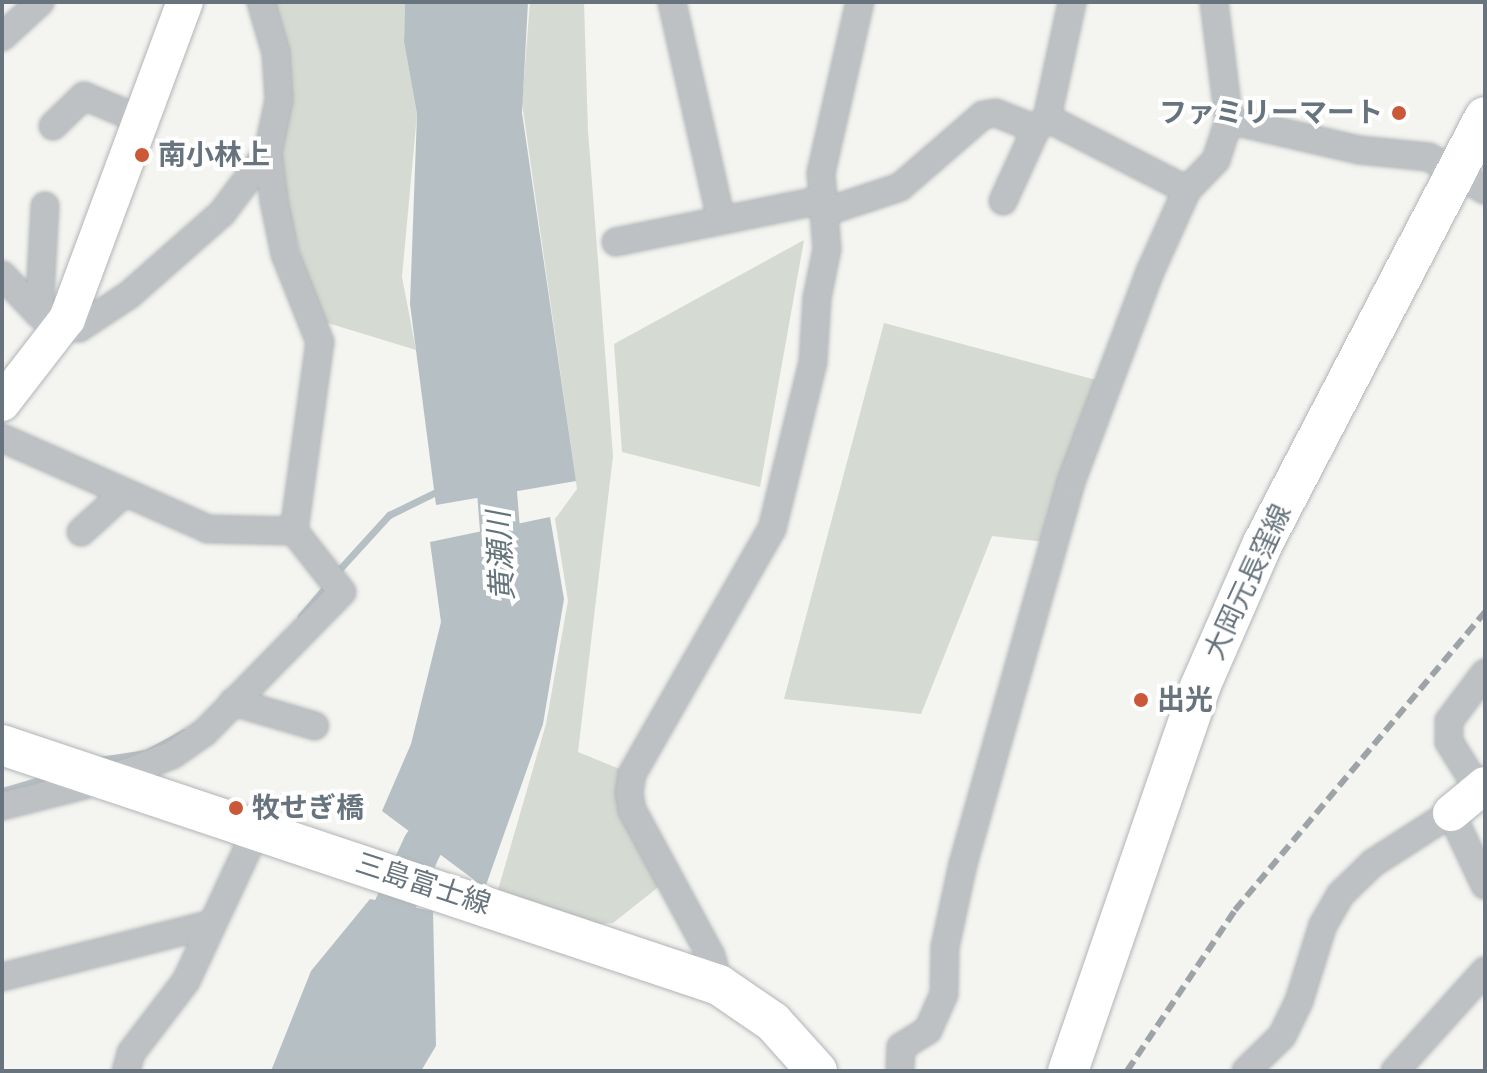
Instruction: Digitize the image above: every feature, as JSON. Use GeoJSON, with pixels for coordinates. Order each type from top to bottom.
{"type":"FeatureCollection","features":[{"type":"Feature","properties":{"kind":"main road","name":"大岡元長窪線"},"geometry":{"type":"LineString","coordinates":[[1068,1071],[1206,672],[1263,543],[1470,183],[1485,117]]}},
{"type":"Feature","properties":{"kind":"main road","name":"三島富士線"},"geometry":{"type":"LineString","coordinates":[[2,745],[719,985],[773,1022],[817,1071]]}},
{"type":"Feature","properties":{"kind":"street"},"geometry":{"type":"LineString","coordinates":[[2,37],[40,2]]}},
{"type":"Feature","properties":{"kind":"street"},"geometry":{"type":"LineString","coordinates":[[2,403],[50,321],[141,120],[185,2]]}},
{"type":"Feature","properties":{"kind":"street"},"geometry":{"type":"LineString","coordinates":[[2,806],[87,771],[172,755],[204,733],[342,592],[294,531],[320,342],[285,254],[268,152],[279,100],[276,53],[261,2]]}},
{"type":"Feature","properties":{"kind":"street"},"geometry":{"type":"LineString","coordinates":[[672,2],[721,219]]}},
{"type":"Feature","properties":{"kind":"street"},"geometry":{"type":"LineString","coordinates":[[719,985],[711,956],[632,810],[629,793],[632,774],[772,529],[813,362],[817,298],[827,249],[821,173],[860,2]]}},
{"type":"Feature","properties":{"kind":"street"},"geometry":{"type":"LineString","coordinates":[[1003,201],[1041,123],[1072,2]]}},
{"type":"Feature","properties":{"kind":"street"},"geometry":{"type":"LineString","coordinates":[[900,1071],[901,1047],[928,1030],[944,994],[945,947],[963,864],[1071,482],[1187,190],[1216,160],[1229,120],[1214,2]]}},
{"type":"Feature","properties":{"kind":"street"},"geometry":{"type":"LineString","coordinates":[[53,126],[84,96],[141,120]]}},
{"type":"Feature","properties":{"kind":"street"},"geometry":{"type":"LineString","coordinates":[[616,242],[721,219],[824,206],[900,187],[983,115],[996,113],[1041,123],[1187,190]]}},
{"type":"Feature","properties":{"kind":"street"},"geometry":{"type":"LineString","coordinates":[[1229,120],[1359,150],[1429,157],[1470,183]]}},
{"type":"Feature","properties":{"kind":"street"},"geometry":{"type":"LineString","coordinates":[[2,275],[50,321],[79,328],[129,295],[222,213],[268,152]]}},
{"type":"Feature","properties":{"kind":"street"},"geometry":{"type":"LineString","coordinates":[[45,206],[50,321]]}},
{"type":"Feature","properties":{"kind":"street"},"geometry":{"type":"LineString","coordinates":[[2,438],[208,529],[294,531]]}},
{"type":"Feature","properties":{"kind":"street"},"geometry":{"type":"LineString","coordinates":[[81,532],[124,493]]}},
{"type":"Feature","properties":{"kind":"street"},"geometry":{"type":"LineString","coordinates":[[1246,1071],[1282,1036],[1299,1001],[1323,925],[1340,895],[1373,863],[1451,813],[1482,787],[1449,742],[1449,721],[1485,673]]}},
{"type":"Feature","properties":{"kind":"street"},"geometry":{"type":"LineString","coordinates":[[233,702],[315,726]]}},
{"type":"Feature","properties":{"kind":"street"},"geometry":{"type":"LineString","coordinates":[[1451,813],[1485,885]]}},
{"type":"Feature","properties":{"kind":"street"},"geometry":{"type":"LineString","coordinates":[[126,1071],[131,1053],[186,981],[208,925],[275,835]]}},
{"type":"Feature","properties":{"kind":"street"},"geometry":{"type":"LineString","coordinates":[[2,977],[208,925]]}},
{"type":"Feature","properties":{"kind":"street"},"geometry":{"type":"LineString","coordinates":[[1395,1071],[1485,971]]}},
{"type":"Feature","properties":{"kind":"shaded area"},"geometry":{"type":"Polygon","coordinates":[[[275,2],[405,2],[404,42],[417,114],[402,277],[416,350],[318,320],[275,164],[275,2]]]}},
{"type":"Feature","properties":{"kind":"shaded area"},"geometry":{"type":"Polygon","coordinates":[[[530,2],[584,2],[588,131],[613,456],[578,752],[632,774],[666,881],[613,923],[592,925],[498,890],[546,724],[568,601],[555,519],[577,489],[522,103],[530,2]]]}},
{"type":"Feature","properties":{"kind":"shaded area"},"geometry":{"type":"Polygon","coordinates":[[[804,240],[760,487],[622,452],[614,344],[804,240]]]}},
{"type":"Feature","properties":{"kind":"shaded area"},"geometry":{"type":"Polygon","coordinates":[[[884,323],[1096,380],[1055,543],[992,536],[921,714],[784,699],[884,323]]]}},
{"type":"Feature","properties":{"kind":"water"},"geometry":{"type":"Polygon","coordinates":[[[405,2],[528,2],[522,113],[576,481],[436,505],[410,304],[417,114],[404,42],[405,2]]]}},
{"type":"Feature","properties":{"kind":"water"},"geometry":{"type":"Polygon","coordinates":[[[550,517],[564,599],[543,724],[485,888],[382,811],[411,744],[441,622],[430,542],[550,517]]]}},
{"type":"Feature","properties":{"kind":"water"},"geometry":{"type":"Polygon","coordinates":[[[370,899],[433,911],[436,1046],[421,1071],[271,1071],[311,971],[370,899]]]}},
{"type":"Feature","properties":{"kind":"waterway","name":"黄瀬川"},"geometry":{"type":"LineString","coordinates":[[493,441],[504,581]]}},
{"type":"Feature","properties":{"kind":"waterway"},"geometry":{"type":"LineString","coordinates":[[336,573],[389,515],[440,490]]}},
{"type":"Feature","properties":{"kind":"waterway"},"geometry":{"type":"LineString","coordinates":[[301,616],[329,583]]}},
{"type":"Feature","properties":{"kind":"waterway"},"geometry":{"type":"LineString","coordinates":[[99,760],[146,753],[184,732]]}},
{"type":"Feature","properties":{"kind":"waterway"},"geometry":{"type":"LineString","coordinates":[[2,791],[49,777]]}},
{"type":"Feature","properties":{"kind":"waterway","name":"黄瀬川"},"geometry":{"type":"LineString","coordinates":[[373,952],[423,845],[457,803]]}},
{"type":"Feature","properties":{"kind":"railway"},"geometry":{"type":"LineString","coordinates":[[1127,1071],[1235,910],[1485,612]]}},
{"type":"Feature","properties":{"kind":"place","name":"ファミリーマート"},"geometry":{"type":"Point","coordinates":[1399,113]}},
{"type":"Feature","properties":{"kind":"place","name":"南小林上"},"geometry":{"type":"Point","coordinates":[142,155]}},
{"type":"Feature","properties":{"kind":"place","name":"出光"},"geometry":{"type":"Point","coordinates":[1141,700]}},
{"type":"Feature","properties":{"kind":"place","name":"牧せぎ橋"},"geometry":{"type":"Point","coordinates":[236,808]}}]}
